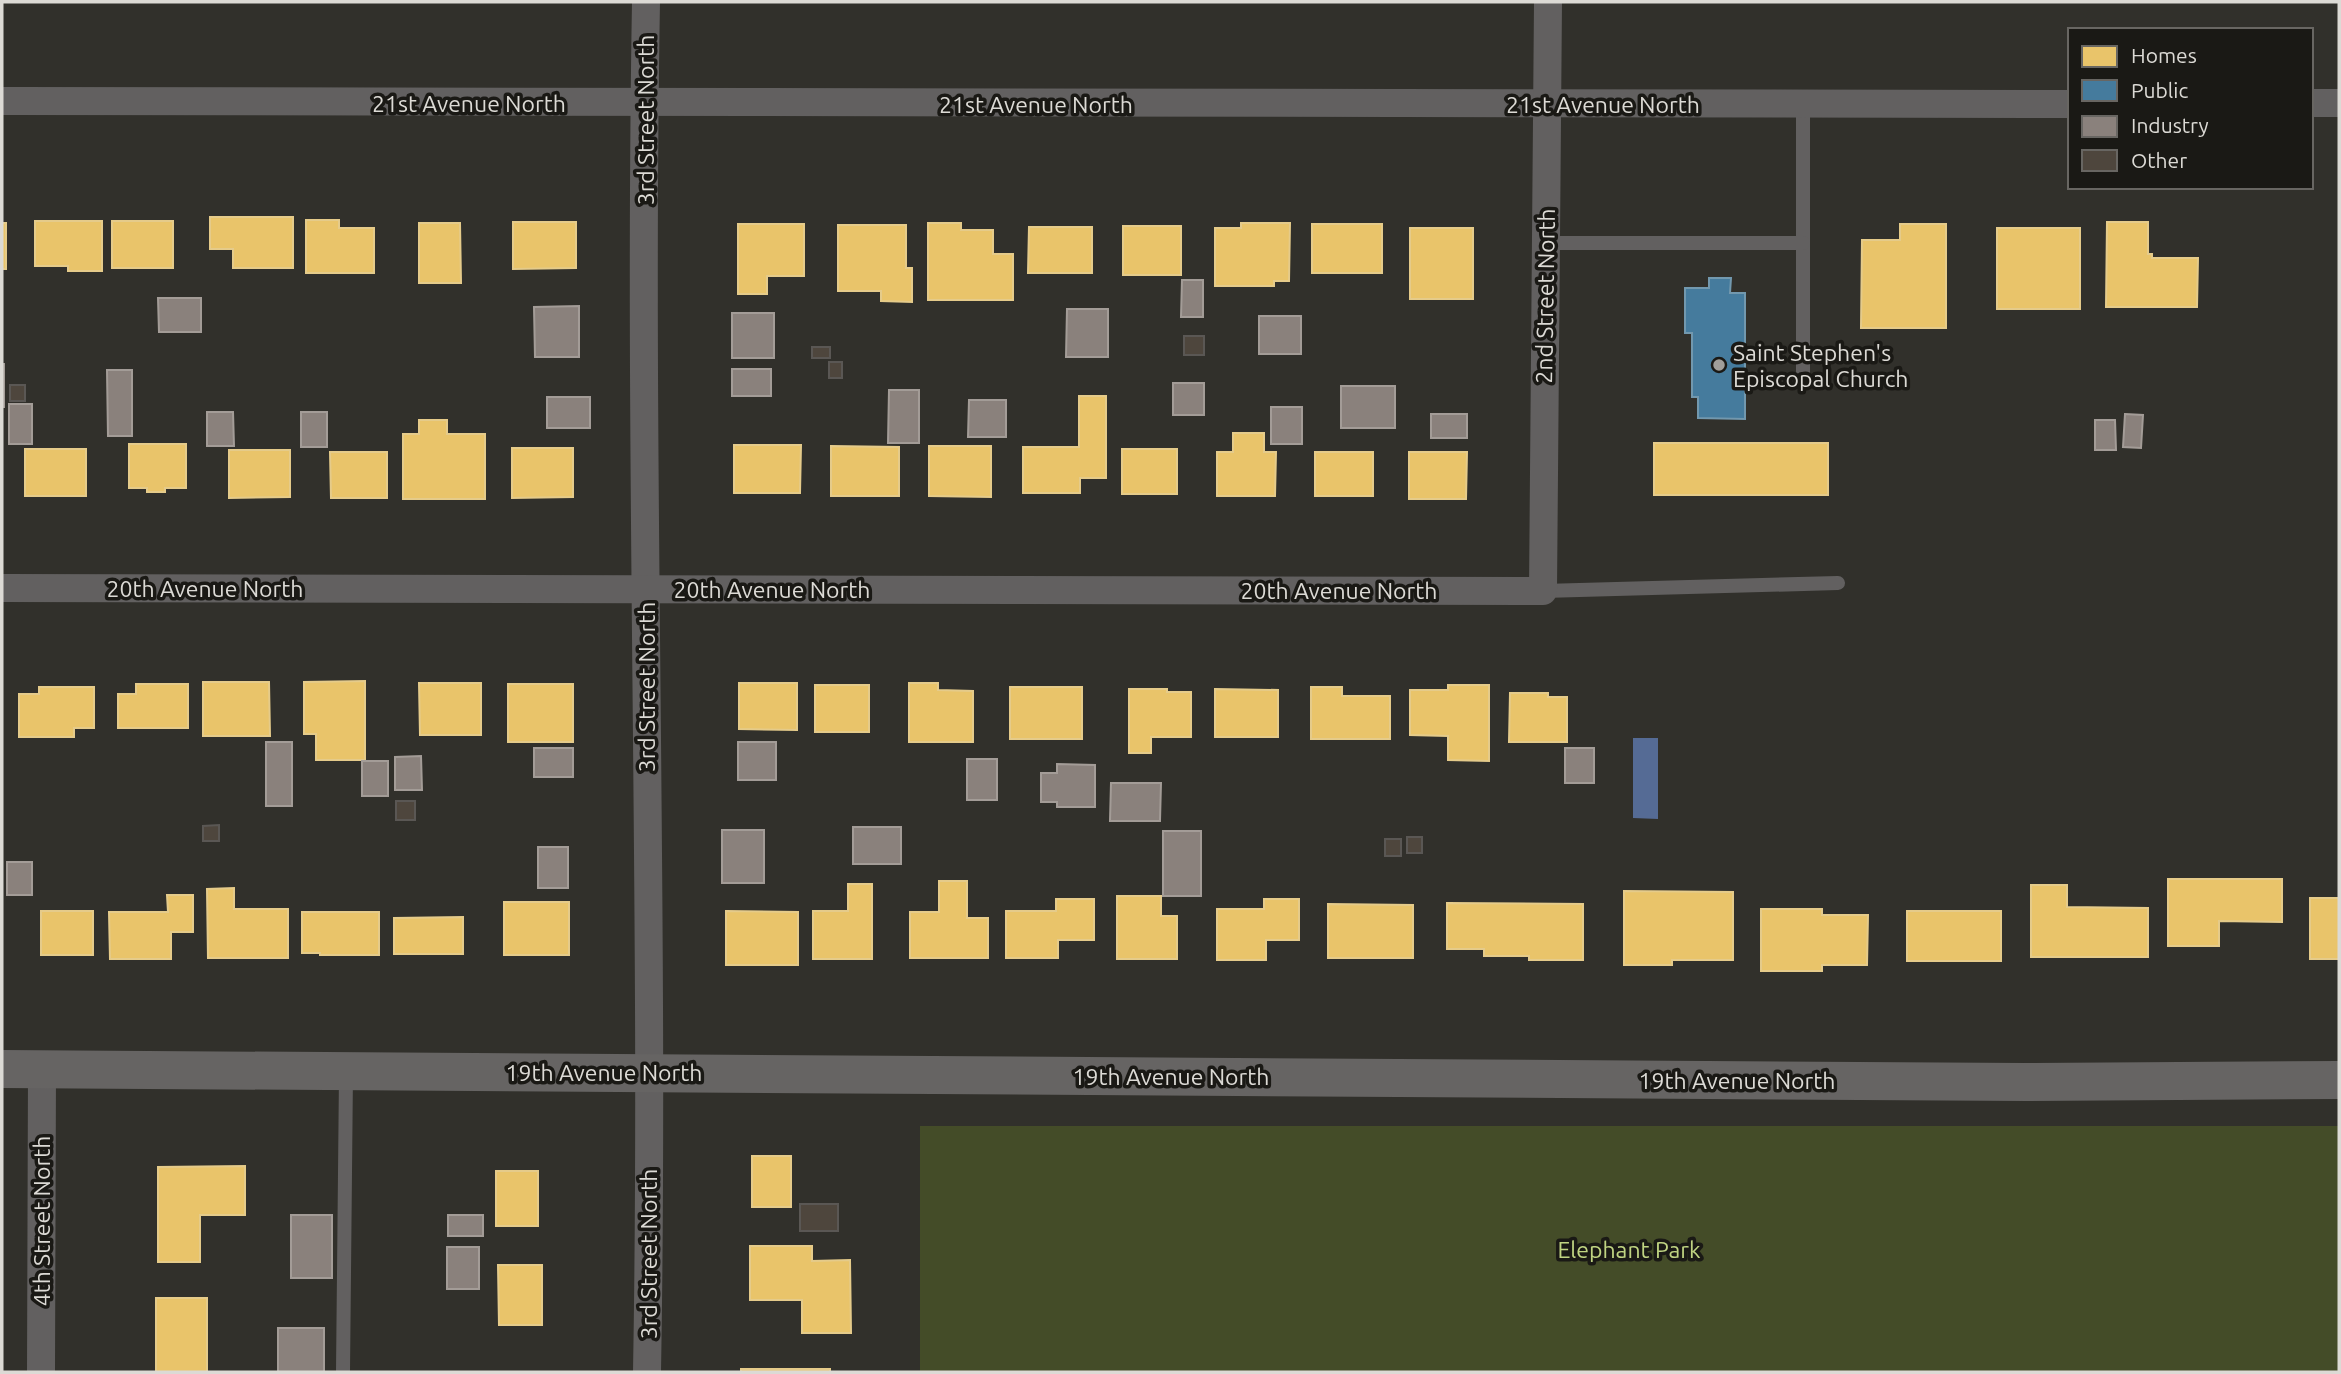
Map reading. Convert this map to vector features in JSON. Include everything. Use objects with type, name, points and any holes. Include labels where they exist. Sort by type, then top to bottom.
[{"type":"street","name":"3rd Street North","points":[[646,2],[647,1372]]},
{"type":"street","name":"2nd Street North","points":[[1543,591],[1548,2]]},
{"type":"street","name":"21st Avenue North","points":[[2,101],[2068,104]]},
{"type":"street","points":[[2313,103],[2339,103]]},
{"type":"street","name":"20th Avenue North","points":[[2,588],[1543,591]]},
{"type":"street","name":"19th Avenue North","points":[[2,1069],[2024,1082],[2339,1080]]},
{"type":"street","name":"4th Street North","points":[[41,1372],[42,1070]]},
{"type":"lane","points":[[1803,104],[1803,383]]},
{"type":"lane","points":[[1545,243],[1803,243]]},
{"type":"lane","points":[[1543,591],[1838,583]]},
{"type":"lane","points":[[343,1372],[346,1070]]},
{"type":"green space","name":"Elephant Park","points":[[920,1126],[2339,1126],[2339,1372],[920,1372]]},
{"type":"water","points":[[1633,738],[1658,738],[1658,819],[1633,818]]},
{"type":"building: Homes","points":[[210,217],[293,217],[293,268],[233,268],[233,249],[210,249]]},
{"type":"building: Homes","points":[[306,220],[339,220],[339,228],[374,228],[374,273],[306,273]]},
{"type":"building: Homes","points":[[35,221],[102,221],[102,271],[68,271],[68,266],[35,266]]},
{"type":"building: Homes","points":[[112,221],[173,221],[173,268],[112,268]]},
{"type":"building: Homes","points":[[513,222],[576,222],[576,268],[513,269]]},
{"type":"building: Homes","points":[[2107,222],[2148,222],[2148,254],[2152,254],[2152,258],[2198,258],[2197,307],[2106,307]]},
{"type":"building: Homes","points":[[2,223],[6,223],[6,269],[2,269]]},
{"type":"building: Homes","points":[[419,223],[460,223],[461,283],[419,283]]},
{"type":"building: Homes","points":[[928,223],[961,223],[961,230],[993,230],[993,254],[1013,254],[1013,300],[928,300]]},
{"type":"building: Homes","points":[[1241,223],[1290,223],[1289,281],[1274,281],[1274,286],[1215,286],[1215,228],[1241,228]]},
{"type":"building: Homes","points":[[738,224],[804,224],[804,276],[767,276],[767,294],[738,294]]},
{"type":"building: Homes","points":[[1312,224],[1382,224],[1382,273],[1312,273]]},
{"type":"building: Homes","points":[[1900,224],[1946,224],[1946,328],[1861,328],[1862,240],[1900,240]]},
{"type":"building: Homes","points":[[838,225],[906,225],[906,268],[912,268],[912,302],[881,301],[881,291],[838,291]]},
{"type":"building: Homes","points":[[1123,226],[1181,226],[1181,275],[1123,275]]},
{"type":"building: Homes","points":[[1029,227],[1092,227],[1092,273],[1028,273]]},
{"type":"building: Homes","points":[[1410,228],[1473,228],[1473,299],[1410,299]]},
{"type":"building: Homes","points":[[1997,228],[2080,228],[2080,309],[1997,309]]},
{"type":"building: Homes","points":[[1079,396],[1106,396],[1106,478],[1080,478],[1080,493],[1023,493],[1023,447],[1079,447]]},
{"type":"building: Homes","points":[[419,420],[447,420],[447,434],[485,434],[485,499],[403,499],[403,434],[419,434]]},
{"type":"building: Homes","points":[[1233,433],[1264,433],[1264,452],[1276,452],[1275,496],[1217,496],[1217,452],[1233,452]]},
{"type":"building: Homes","points":[[1654,443],[1828,443],[1828,495],[1654,495]]},
{"type":"building: Homes","points":[[129,444],[186,444],[186,488],[165,488],[165,492],[147,492],[147,488],[129,488]]},
{"type":"building: Homes","points":[[734,445],[801,445],[800,493],[734,493]]},
{"type":"building: Homes","points":[[831,446],[899,447],[899,496],[831,496]]},
{"type":"building: Homes","points":[[929,446],[991,446],[991,497],[929,496]]},
{"type":"building: Homes","points":[[512,448],[573,448],[573,497],[512,498]]},
{"type":"building: Homes","points":[[25,449],[86,449],[86,496],[25,496]]},
{"type":"building: Homes","points":[[1122,449],[1177,449],[1177,494],[1122,494]]},
{"type":"building: Homes","points":[[229,450],[290,450],[290,497],[229,498]]},
{"type":"building: Homes","points":[[330,452],[387,452],[387,498],[331,498]]},
{"type":"building: Homes","points":[[1315,452],[1373,452],[1373,496],[1315,496]]},
{"type":"building: Homes","points":[[1409,452],[1467,452],[1466,499],[1409,499]]},
{"type":"building: Homes","points":[[365,681],[365,760],[316,760],[316,734],[304,734],[304,682]]},
{"type":"building: Homes","points":[[203,682],[269,682],[270,736],[203,736]]},
{"type":"building: Homes","points":[[419,683],[481,683],[481,735],[420,735]]},
{"type":"building: Homes","points":[[739,683],[797,683],[797,730],[739,729]]},
{"type":"building: Homes","points":[[909,683],[938,683],[938,690],[973,691],[973,742],[909,742]]},
{"type":"building: Homes","points":[[136,684],[188,684],[188,728],[118,728],[118,694],[136,694]]},
{"type":"building: Homes","points":[[508,684],[573,684],[573,742],[508,742]]},
{"type":"building: Homes","points":[[815,685],[869,685],[869,732],[815,732]]},
{"type":"building: Homes","points":[[1448,685],[1489,685],[1489,761],[1448,760],[1448,736],[1410,735],[1410,690],[1448,690]]},
{"type":"building: Homes","points":[[39,687],[94,687],[94,728],[74,728],[74,737],[19,737],[19,694],[39,694]]},
{"type":"building: Homes","points":[[1010,687],[1082,687],[1082,739],[1010,739]]},
{"type":"building: Homes","points":[[1311,687],[1342,687],[1342,696],[1390,696],[1390,739],[1311,739]]},
{"type":"building: Homes","points":[[1129,689],[1191,692],[1191,737],[1151,737],[1151,753],[1129,753]]},
{"type":"building: Homes","points":[[1215,689],[1278,690],[1278,737],[1215,737]]},
{"type":"building: Homes","points":[[1510,693],[1548,693],[1548,697],[1567,697],[1567,742],[1509,742]]},
{"type":"building: Homes","points":[[2168,879],[2282,879],[2282,922],[2219,921],[2219,946],[2168,946]]},
{"type":"building: Homes","points":[[939,881],[967,881],[967,918],[988,918],[988,958],[910,958],[910,912],[939,912]]},
{"type":"building: Homes","points":[[848,884],[872,884],[872,959],[813,959],[813,911],[848,911]]},
{"type":"building: Homes","points":[[2031,885],[2067,885],[2067,907],[2148,908],[2148,957],[2031,957]]},
{"type":"building: Homes","points":[[234,888],[234,909],[288,909],[288,958],[208,958],[207,889]]},
{"type":"building: Homes","points":[[1624,891],[1733,892],[1733,960],[1672,960],[1672,965],[1624,965]]},
{"type":"building: Homes","points":[[167,895],[193,895],[193,932],[171,932],[171,959],[110,959],[109,912],[168,912]]},
{"type":"building: Homes","points":[[1117,896],[1161,896],[1161,916],[1177,916],[1177,959],[1117,959]]},
{"type":"building: Homes","points":[[2310,898],[2339,898],[2339,959],[2310,959]]},
{"type":"building: Homes","points":[[1056,899],[1094,899],[1094,940],[1058,940],[1058,958],[1006,958],[1006,911],[1056,911]]},
{"type":"building: Homes","points":[[1264,899],[1299,899],[1299,940],[1266,940],[1266,960],[1217,960],[1217,909],[1264,909]]},
{"type":"building: Homes","points":[[504,902],[569,902],[569,955],[504,955]]},
{"type":"building: Homes","points":[[1447,903],[1583,904],[1583,960],[1529,960],[1529,956],[1484,956],[1484,949],[1447,949]]},
{"type":"building: Homes","points":[[1328,904],[1413,905],[1413,958],[1328,958]]},
{"type":"building: Homes","points":[[1761,909],[1822,909],[1822,915],[1868,915],[1867,965],[1822,965],[1822,971],[1761,971]]},
{"type":"building: Homes","points":[[41,911],[93,911],[93,955],[41,955]]},
{"type":"building: Homes","points":[[726,911],[798,912],[798,965],[726,965]]},
{"type":"building: Homes","points":[[1907,911],[2001,911],[2001,961],[1907,961]]},
{"type":"building: Homes","points":[[302,912],[379,912],[379,955],[302,953]]},
{"type":"building: Homes","points":[[463,917],[463,954],[394,954],[394,918]]},
{"type":"building: Homes","points":[[752,1156],[791,1156],[791,1207],[752,1207]]},
{"type":"building: Homes","points":[[245,1166],[245,1215],[200,1215],[200,1262],[158,1262],[158,1167]]},
{"type":"building: Homes","points":[[496,1171],[538,1171],[538,1226],[496,1226]]},
{"type":"building: Homes","points":[[750,1246],[812,1246],[812,1261],[850,1260],[851,1333],[802,1333],[802,1300],[750,1300]]},
{"type":"building: Homes","points":[[498,1265],[542,1265],[542,1325],[499,1325]]},
{"type":"building: Homes","points":[[156,1298],[207,1298],[207,1372],[156,1372]]},
{"type":"building: Homes","points":[[741,1369],[830,1369],[830,1372],[741,1372]]},
{"type":"building: Public","name":"Saint Stephen's Episcopal Church","points":[[1709,278],[1731,278],[1730,293],[1745,293],[1745,419],[1698,418],[1698,397],[1692,397],[1692,333],[1685,333],[1685,288],[1709,288]]},
{"type":"building: Industry","points":[[1182,280],[1203,280],[1203,317],[1181,317]]},
{"type":"building: Industry","points":[[158,298],[201,298],[201,332],[159,332]]},
{"type":"building: Industry","points":[[579,306],[579,357],[535,357],[534,307]]},
{"type":"building: Industry","points":[[1067,309],[1108,309],[1108,357],[1066,357]]},
{"type":"building: Industry","points":[[732,313],[774,313],[774,358],[732,358]]},
{"type":"building: Industry","points":[[1259,316],[1301,316],[1301,354],[1259,354]]},
{"type":"building: Industry","points":[[4,364],[4,407],[2,407]]},
{"type":"building: Industry","points":[[732,369],[771,369],[771,396],[732,396]]},
{"type":"building: Industry","points":[[107,370],[132,370],[132,436],[108,436]]},
{"type":"building: Industry","points":[[1173,383],[1204,383],[1204,415],[1173,415]]},
{"type":"building: Industry","points":[[1341,386],[1395,386],[1395,428],[1341,428]]},
{"type":"building: Industry","points":[[889,390],[919,390],[919,443],[888,443]]},
{"type":"building: Industry","points":[[547,397],[590,397],[590,428],[547,428]]},
{"type":"building: Industry","points":[[969,400],[1006,400],[1006,437],[968,437]]},
{"type":"building: Industry","points":[[9,404],[32,404],[32,444],[9,444]]},
{"type":"building: Industry","points":[[1271,407],[1302,407],[1302,444],[1271,444]]},
{"type":"building: Industry","points":[[207,412],[233,412],[234,446],[207,446]]},
{"type":"building: Industry","points":[[301,412],[327,412],[327,447],[301,447]]},
{"type":"building: Industry","points":[[1431,414],[1467,414],[1467,438],[1431,438]]},
{"type":"building: Industry","points":[[2125,414],[2143,415],[2141,448],[2123,447]]},
{"type":"building: Industry","points":[[2095,420],[2115,420],[2116,450],[2095,450]]},
{"type":"building: Industry","points":[[266,742],[292,742],[292,806],[266,806]]},
{"type":"building: Industry","points":[[738,742],[776,742],[776,780],[738,780]]},
{"type":"building: Industry","points":[[534,748],[573,748],[573,777],[534,777]]},
{"type":"building: Industry","points":[[1565,748],[1594,748],[1594,783],[1565,783]]},
{"type":"building: Industry","points":[[421,756],[422,790],[395,790],[395,757]]},
{"type":"building: Industry","points":[[967,759],[997,759],[997,800],[967,800]]},
{"type":"building: Industry","points":[[362,761],[388,761],[388,796],[362,796]]},
{"type":"building: Industry","points":[[1057,764],[1095,765],[1095,807],[1057,807],[1057,802],[1041,802],[1041,773],[1057,773]]},
{"type":"building: Industry","points":[[1111,783],[1161,783],[1160,821],[1110,821]]},
{"type":"building: Industry","points":[[853,827],[901,827],[901,864],[853,864]]},
{"type":"building: Industry","points":[[722,830],[764,830],[764,883],[722,883]]},
{"type":"building: Industry","points":[[1163,831],[1201,831],[1201,896],[1163,896]]},
{"type":"building: Industry","points":[[538,847],[568,847],[568,888],[538,888]]},
{"type":"building: Industry","points":[[7,862],[32,862],[32,895],[7,895]]},
{"type":"building: Industry","points":[[291,1215],[332,1215],[332,1278],[291,1278]]},
{"type":"building: Industry","points":[[448,1215],[483,1215],[483,1236],[448,1236]]},
{"type":"building: Industry","points":[[447,1247],[479,1247],[479,1289],[447,1289]]},
{"type":"building: Industry","points":[[278,1328],[324,1328],[324,1372],[278,1372]]},
{"type":"building: Other","points":[[1184,336],[1204,336],[1204,355],[1184,355]]},
{"type":"building: Other","points":[[812,347],[830,347],[830,358],[812,358]]},
{"type":"building: Other","points":[[829,362],[842,362],[842,378],[829,378]]},
{"type":"building: Other","points":[[10,385],[25,385],[25,401],[10,401]]},
{"type":"building: Other","points":[[396,801],[415,801],[415,820],[396,820]]},
{"type":"building: Other","points":[[219,825],[219,841],[203,841],[203,826]]},
{"type":"building: Other","points":[[1407,837],[1422,837],[1422,853],[1407,853]]},
{"type":"building: Other","points":[[1385,839],[1401,839],[1401,856],[1385,856]]},
{"type":"building: Other","points":[[800,1204],[838,1204],[838,1231],[800,1231]]},
{"type":"place","name":"Saint Stephen's Episcopal Church","points":[[1719,365]]}]
